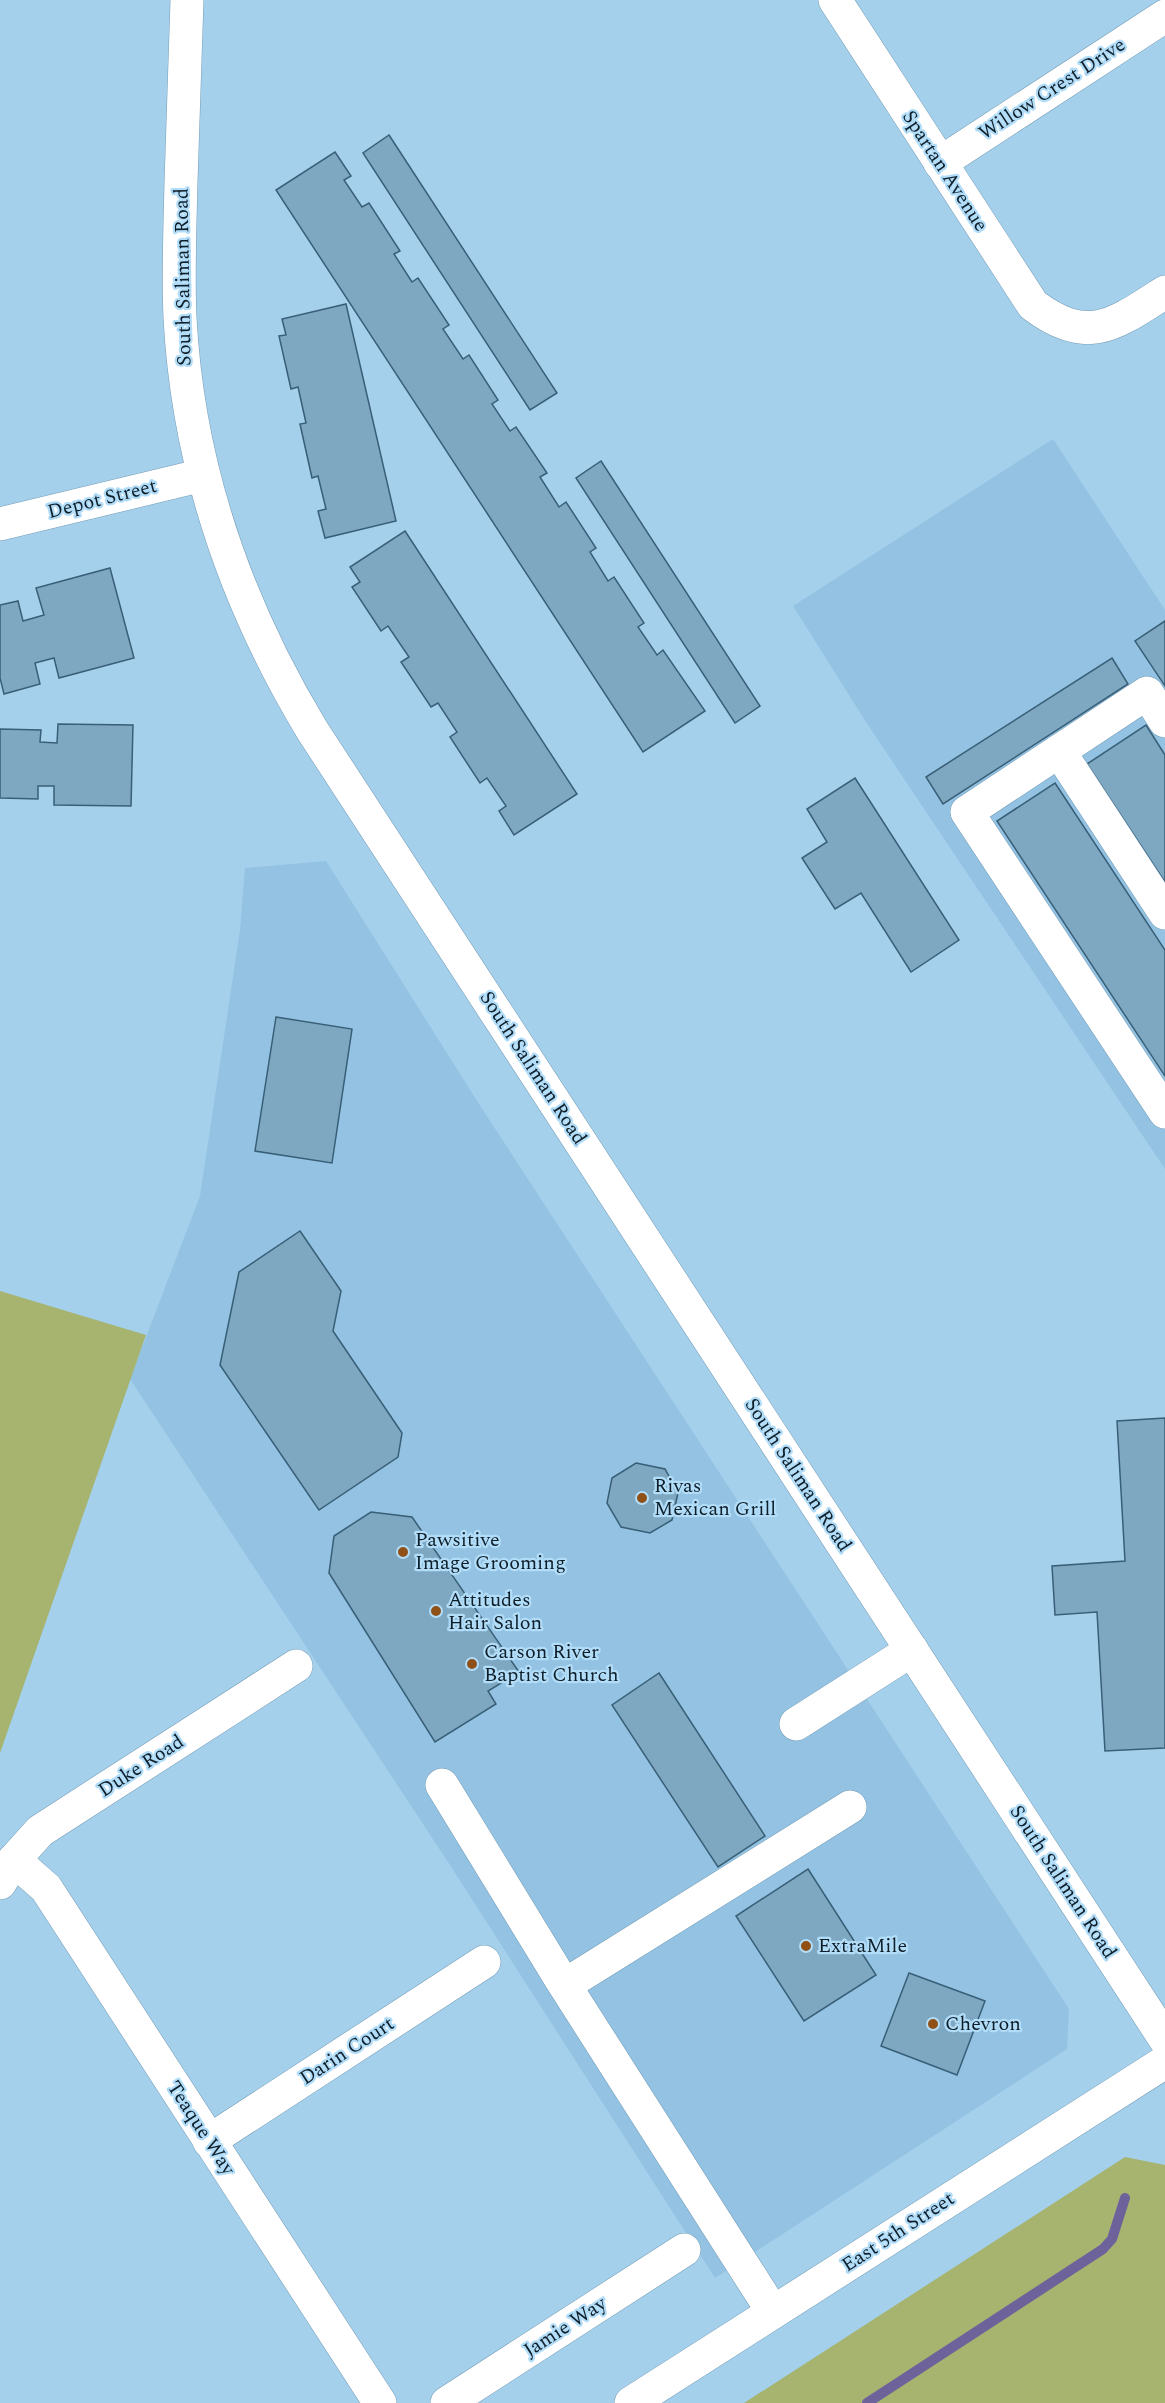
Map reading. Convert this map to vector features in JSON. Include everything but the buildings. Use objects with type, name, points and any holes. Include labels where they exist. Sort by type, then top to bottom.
[{"type":"main road","name":"South Saliman Road","points":[[187,0],[179,267],[180,318],[189,405],[203,475],[227,554],[243,598],[275,667],[297,706],[1165,2038]]},
{"type":"main road","name":"Spartan Avenue","points":[[835,0],[1026,297],[1043,312],[1070,325],[1091,328],[1107,327],[1118,322],[1165,292]]},
{"type":"main road","name":"Willow Crest Drive","points":[[940,163],[1165,16]]},
{"type":"main road","name":"Depot Street","points":[[0,524],[203,475]]},
{"type":"main road","points":[[1165,721],[1147,693],[967,812],[1165,1112]]},
{"type":"main road","points":[[1059,751],[1165,913]]},
{"type":"main road","points":[[796,1725],[912,1650]]},
{"type":"main road","name":"Duke Road","points":[[7,1872],[40,1831],[296,1666]]},
{"type":"main road","points":[[442,1785],[773,2312]]},
{"type":"main road","points":[[565,1984],[850,1807]]},
{"type":"main road","name":"Teaque Way","points":[[7,1872],[46,1888],[380,2403]]},
{"type":"main road","name":"Darin Court","points":[[209,2141],[484,1962]]},
{"type":"main road","name":"East 5th Street","points":[[631,2403],[1165,2062]]},
{"type":"main road","name":"Jamie Way","points":[[447,2403],[684,2250]]},
{"type":"shaded area","points":[[1053,439],[1165,610],[1165,1169],[866,722],[793,606]]},
{"type":"shaded area","points":[[326,861],[479,1104],[1069,2009],[1067,2049],[715,2278],[448,1862],[130,1379],[200,1196],[240,930],[245,868]]},
{"type":"green space","points":[[0,1291],[146,1335],[0,1753]]},
{"type":"green space","points":[[1125,2157],[1165,2165],[1165,2403],[744,2403]]},
{"type":"waterway","points":[[867,2403],[1103,2249],[1112,2239],[1125,2198]]},
{"type":"place","name":"Rivas Mexican Grill","points":[[642,1498]]},
{"type":"place","name":"Pawsitive Image Grooming","points":[[403,1552]]},
{"type":"place","name":"Attitudes Hair Salon","points":[[436,1611]]},
{"type":"place","name":"Carson River Baptist Church","points":[[472,1664]]},
{"type":"place","name":"ExtraMile","points":[[806,1946]]},
{"type":"place","name":"Chevron","points":[[933,2024]]}]
